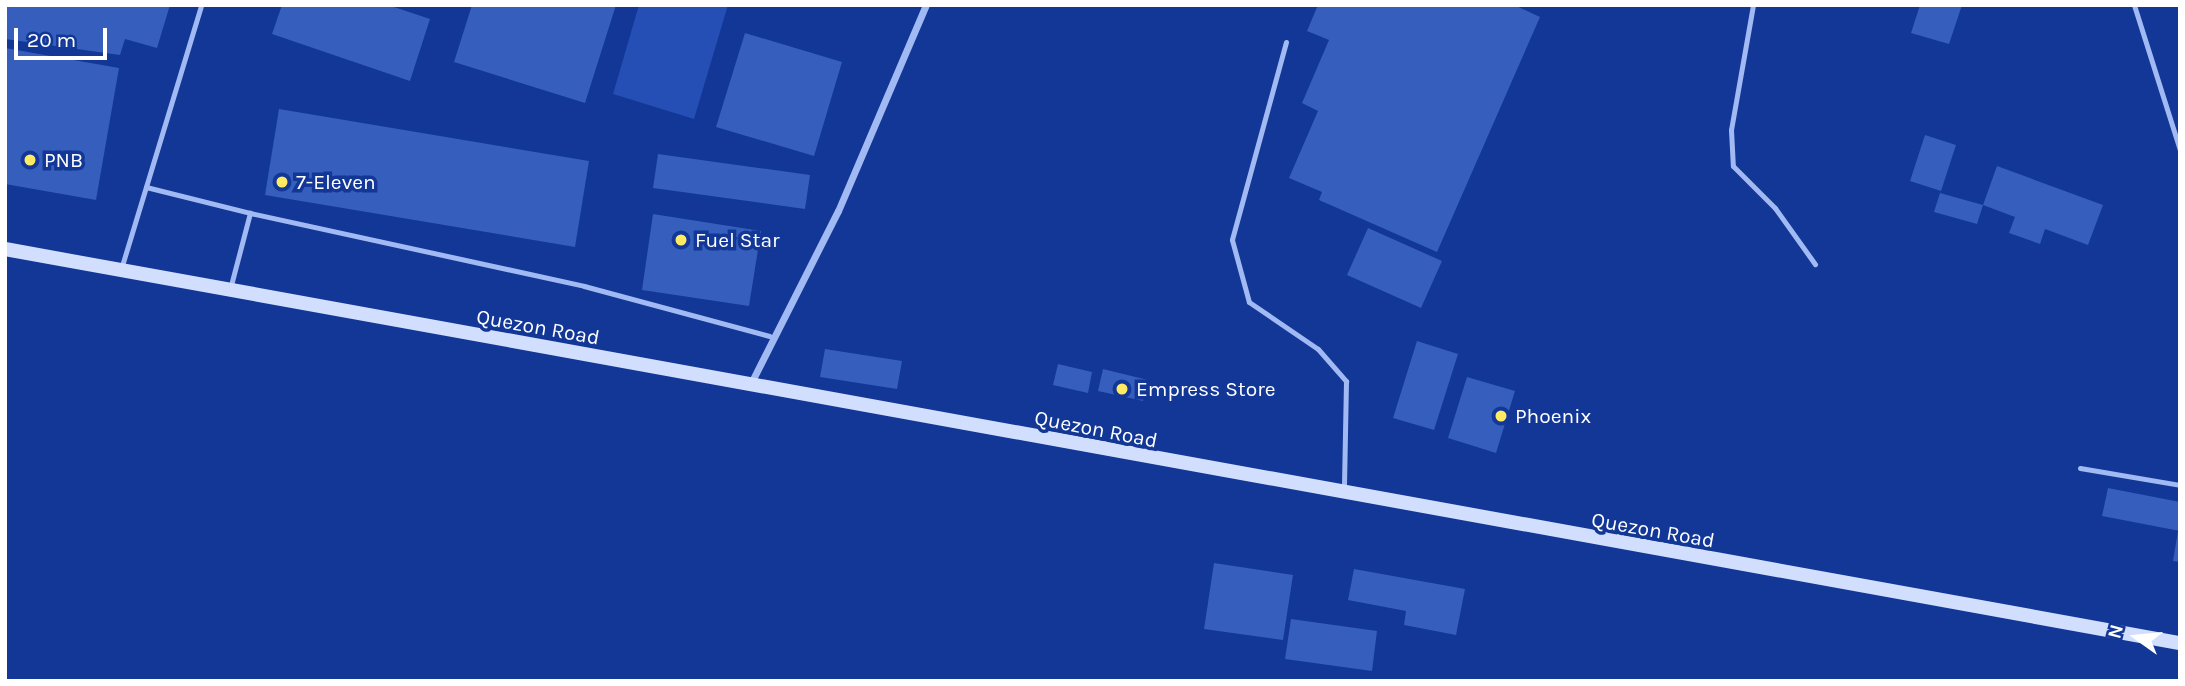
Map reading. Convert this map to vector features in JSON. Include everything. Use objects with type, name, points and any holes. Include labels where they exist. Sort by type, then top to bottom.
[{"type":"main road","name":"Quezon Road","points":[[5,249],[230,293],[1344,496],[2180,643]]},
{"type":"street","points":[[749,386],[769,337],[838,211],[926,5]]},
{"type":"lane","points":[[120,272],[201,5]]},
{"type":"lane","points":[[1753,5],[1731,130],[1733,166],[1775,208],[1815,264]]},
{"type":"lane","points":[[2134,5],[2180,150]]},
{"type":"lane","points":[[1286,42],[1232,240],[1249,302],[1318,349],[1346,381],[1344,496]]},
{"type":"lane","points":[[146,187],[250,213],[584,286],[769,337]]},
{"type":"lane","points":[[230,293],[250,213]]},
{"type":"lane","points":[[2080,468],[2180,485]]},
{"type":"shaded area","points":[[639,5],[728,5],[694,119],[613,94]]},
{"type":"building","points":[[5,5],[170,5],[157,48],[125,39],[120,55],[5,39]]},
{"type":"building","points":[[282,5],[388,5],[430,19],[410,81],[272,34]]},
{"type":"building","points":[[472,5],[616,5],[585,103],[454,62]]},
{"type":"building","points":[[1318,5],[1514,5],[1540,17],[1437,252],[1319,200],[1322,192],[1289,178],[1318,111],[1302,103],[1329,40],[1307,31]]},
{"type":"building","points":[[1920,5],[1962,5],[1949,44],[1911,33]]},
{"type":"building","points":[[745,33],[842,62],[814,156],[716,127]]},
{"type":"building","points":[[5,48],[119,68],[96,200],[5,184]]},
{"type":"building","points":[[279,109],[589,161],[575,247],[265,195]]},
{"type":"building","points":[[1925,135],[1956,145],[1941,191],[1910,181]]},
{"type":"building","points":[[658,154],[810,175],[805,209],[653,188]]},
{"type":"building","points":[[1997,166],[2103,205],[2088,245],[2045,229],[2040,244],[2009,233],[2015,217],[1983,205]]},
{"type":"building","points":[[1940,193],[1983,205],[1977,224],[1934,212]]},
{"type":"building","points":[[653,214],[761,231],[749,306],[642,290]]},
{"type":"building","points":[[1368,228],[1442,261],[1421,308],[1347,275]]},
{"type":"building","points":[[1417,341],[1458,354],[1434,430],[1393,418]]},
{"type":"building","points":[[825,349],[902,361],[897,389],[820,377]]},
{"type":"building","points":[[1058,364],[1092,372],[1088,393],[1053,385]]},
{"type":"building","points":[[1103,369],[1148,380],[1143,401],[1098,391]]},
{"type":"building","points":[[1467,377],[1515,391],[1496,453],[1448,438]]},
{"type":"building","points":[[2108,488],[2180,502],[2180,531],[2102,516]]},
{"type":"building","points":[[2180,531],[2180,562],[2173,561]]},
{"type":"building","points":[[1214,563],[1293,575],[1283,640],[1204,629]]},
{"type":"building","points":[[1354,569],[1465,589],[1456,635],[1404,625],[1406,611],[1348,600]]},
{"type":"building","points":[[1291,619],[1377,631],[1372,671],[1285,659]]},
{"type":"place","name":"PNB","points":[[30,160]]},
{"type":"place","name":"7-Eleven","points":[[282,182]]},
{"type":"place","name":"Fuel Star","points":[[681,240]]},
{"type":"place","name":"Empress Store","points":[[1122,389]]},
{"type":"place","name":"Phoenix","points":[[1501,416]]}]
